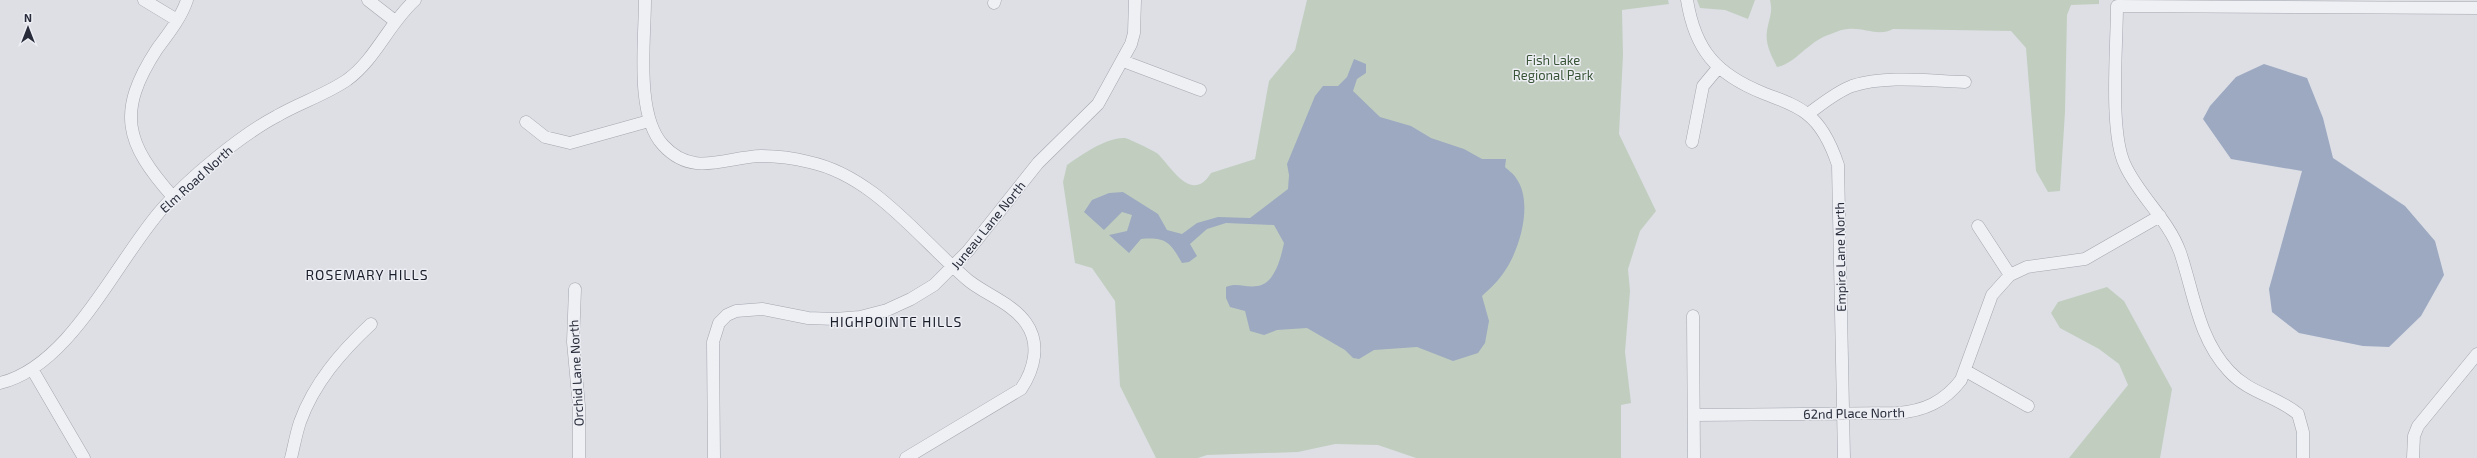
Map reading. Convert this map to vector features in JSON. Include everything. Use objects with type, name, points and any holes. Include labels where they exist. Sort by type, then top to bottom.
[{"type":"street","points":[[144,0],[177,20]]},
{"type":"street","points":[[173,197],[142,158],[132,133],[131,112],[136,86],[144,69],[177,20],[188,0]]},
{"type":"street","points":[[368,0],[395,21]]},
{"type":"street","name":"Elm Road North","points":[[0,383],[32,369],[45,360],[70,334],[144,232],[173,197],[258,126],[347,80],[367,60],[395,21],[416,0]]},
{"type":"street","points":[[646,0],[645,101],[649,121],[654,134],[664,146],[677,156],[692,162],[706,165],[761,156],[786,157],[811,162],[836,171],[859,183],[880,199],[954,267],[986,294],[1016,312],[1027,323],[1034,343],[1034,364],[1021,389],[906,458]]},
{"type":"street","name":"Juneau Lane North","points":[[714,458],[713,342],[719,323],[727,315],[736,311],[762,309],[808,318],[834,319],[860,317],[887,310],[911,300],[934,285],[954,267],[1038,164],[1098,104],[1123,61],[1134,34],[1135,0]]},
{"type":"street","name":"Empire Lane North","points":[[1687,0],[1695,34],[1705,53],[1718,68],[1737,82],[1808,114],[1832,146],[1838,165],[1844,458]]},
{"type":"street","points":[[2303,458],[2303,432],[2298,414],[2282,403],[2255,392],[2240,382],[2216,355],[2205,337],[2179,250],[2160,216],[2133,183],[2124,164],[2119,146],[2117,127],[2117,6],[2311,3],[2477,8]]},
{"type":"street","points":[[1123,61],[1200,90]]},
{"type":"street","points":[[1692,142],[1703,86],[1718,68]]},
{"type":"street","points":[[1808,114],[1835,95],[1852,86],[1887,81],[1965,82]]},
{"type":"street","points":[[526,122],[545,137],[570,143],[649,121]]},
{"type":"street","name":"62nd Place North","points":[[1694,415],[1897,413],[1928,408],[1952,391],[1966,371],[1992,295],[2010,275],[2027,268],[2085,259],[2160,216]]},
{"type":"street","points":[[1978,226],[2010,275]]},
{"type":"street","name":"Orchid Lane North","points":[[575,289],[573,342],[579,406],[580,458]]},
{"type":"street","points":[[1692,316],[1694,458]]},
{"type":"street","points":[[291,458],[300,423],[312,394],[338,357],[371,324]]},
{"type":"street","points":[[2413,458],[2414,436],[2421,421],[2477,354]]},
{"type":"street","points":[[32,369],[84,458]]},
{"type":"street","points":[[1966,371],[2028,406]]},
{"type":"green space","name":"Fish Lake Regional Park","points":[[1307,0],[1668,0],[1669,4],[1622,10],[1623,55],[1619,134],[1656,211],[1640,231],[1628,269],[1630,291],[1625,352],[1631,403],[1621,405],[1621,458],[1416,458],[1378,445],[1335,444],[1298,452],[1207,455],[1198,458],[1156,458],[1120,386],[1115,301],[1092,268],[1075,263],[1063,182],[1067,165],[1102,143],[1118,138],[1125,138],[1152,150],[1158,154],[1176,174],[1190,184],[1197,185],[1204,182],[1211,173],[1255,159],[1269,81],[1295,50]]},
{"type":"green space","points":[[1697,0],[1755,0],[1748,19],[1725,10],[1700,8]]},
{"type":"green space","points":[[1770,0],[2099,0],[2099,4],[2071,5],[2067,15],[2065,112],[2060,191],[2048,192],[2036,171],[2026,48],[2011,31],[1893,29],[1877,32],[1846,29],[1821,38],[1790,62],[1777,67],[1769,49],[1767,40],[1767,31],[1771,12]]},
{"type":"green space","points":[[2107,287],[2124,301],[2172,389],[2160,458],[2069,458],[2128,385],[2119,364],[2099,349],[2060,328],[2051,313],[2058,302]]},
{"type":"water","points":[[1354,59],[1366,64],[1366,73],[1357,79],[1353,91],[1380,117],[1411,126],[1431,138],[1464,149],[1482,159],[1506,159],[1505,167],[1513,174],[1521,187],[1524,198],[1524,210],[1521,235],[1513,257],[1505,270],[1496,282],[1482,296],[1489,321],[1485,343],[1478,353],[1453,361],[1417,347],[1374,350],[1359,359],[1353,358],[1345,350],[1307,328],[1277,330],[1264,335],[1250,331],[1245,311],[1230,307],[1226,298],[1226,287],[1234,285],[1257,286],[1263,284],[1273,275],[1279,262],[1284,243],[1274,225],[1226,223],[1207,229],[1190,244],[1197,256],[1189,262],[1182,263],[1174,250],[1162,240],[1141,239],[1129,253],[1109,235],[1127,231],[1132,215],[1122,212],[1104,230],[1084,212],[1092,200],[1109,193],[1123,192],[1158,214],[1167,230],[1182,234],[1197,223],[1218,217],[1250,218],[1288,189],[1289,175],[1287,164],[1315,96],[1323,86],[1338,86],[1347,77]]},
{"type":"water","points":[[2264,64],[2307,78],[2323,118],[2333,158],[2405,206],[2435,241],[2444,275],[2421,316],[2389,347],[2363,346],[2299,333],[2272,312],[2269,289],[2302,171],[2231,159],[2203,119],[2210,106],[2236,77]]},
{"type":"district","name":"ROSEMARY HILLS","points":[[367,274]]},
{"type":"district","name":"HIGHPOINTE HILLS","points":[[896,321]]}]
